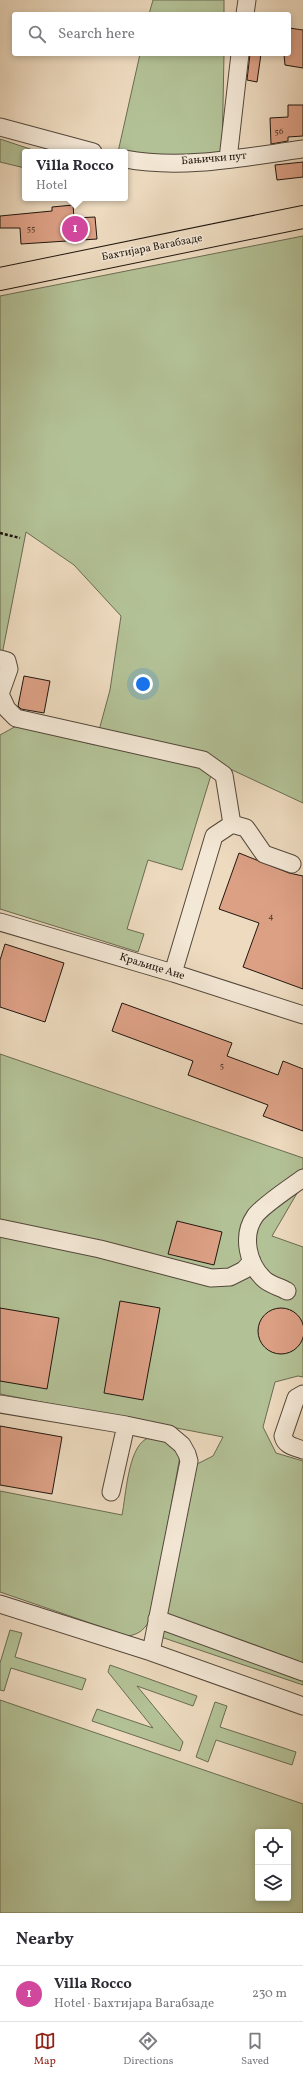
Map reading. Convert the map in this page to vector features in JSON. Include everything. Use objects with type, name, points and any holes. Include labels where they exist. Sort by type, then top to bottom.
[{"type":"main road","name":"Бахтијара Вагабзаде","points":[[0,279],[303,217]]},
{"type":"street","points":[[245,12],[247,0]]},
{"type":"street","points":[[228,159],[240,56]]},
{"type":"street","points":[[0,127],[82,149]]},
{"type":"street","name":"Бањички пут","points":[[128,159],[154,163],[228,159],[303,149]]},
{"type":"street","points":[[0,659],[7,661],[8,669],[0,694],[7,709],[16,718],[203,760],[224,775],[232,824]]},
{"type":"street","points":[[173,973],[214,836],[232,824],[246,828],[264,854],[292,864]]},
{"type":"street","name":"Краљице Ане","points":[[0,922],[173,973],[303,1015]]},
{"type":"street","points":[[287,1291],[266,1280],[255,1268],[247,1248],[247,1232],[255,1215],[303,1178]]},
{"type":"street","points":[[0,1228],[100,1249],[211,1278],[230,1277],[244,1270],[252,1261]]},
{"type":"street","points":[[303,1394],[296,1398],[283,1436],[284,1442],[288,1445],[303,1450]]},
{"type":"street","points":[[0,1404],[126,1425],[169,1434],[182,1446],[187,1454],[189,1461],[151,1652]]},
{"type":"street","points":[[111,1492],[126,1425]]},
{"type":"street","points":[[0,1604],[151,1652],[303,1706]]},
{"type":"street","points":[[157,1619],[303,1672]]},
{"type":"path","points":[[0,533],[20,538]]},
{"type":"green space","points":[[153,0],[224,0],[224,12],[150,12]]},
{"type":"green space","points":[[140,56],[224,56],[222,156],[155,159],[128,154],[128,149],[119,149]]},
{"type":"green space","points":[[0,139],[30,149],[22,149],[22,167],[0,162]]},
{"type":"green space","points":[[303,236],[303,803],[215,762],[182,870],[148,860],[127,929],[144,934],[138,952],[0,909],[0,735],[18,725],[95,745],[110,690],[121,616],[74,565],[26,532],[0,665],[0,296]]},
{"type":"green space","points":[[0,1054],[303,1158],[303,1183],[272,1236],[303,1247],[303,1377],[298,1376],[275,1382],[263,1427],[276,1453],[303,1461],[303,1685],[161,1637],[197,1464],[213,1456],[223,1437],[0,1394]]},
{"type":"green space","points":[[164,1437],[180,1456],[151,1618],[142,1630],[136,1634],[128,1636],[0,1592],[0,1491],[122,1515],[129,1473],[135,1452],[140,1444],[146,1439]]},
{"type":"green space","points":[[10,1630],[22,1633],[15,1657],[86,1679],[82,1690],[11,1668],[4,1691],[0,1690],[0,1663]]},
{"type":"green space","points":[[110,1665],[197,1696],[193,1706],[137,1686],[183,1742],[180,1751],[92,1721],[97,1709],[153,1728],[108,1672]]},
{"type":"green space","points":[[0,1700],[303,1804],[303,1913],[0,1913]]},
{"type":"green space","points":[[215,1702],[227,1706],[220,1727],[296,1752],[292,1765],[216,1740],[208,1762],[196,1757]]},
{"type":"building","points":[[291,28],[303,30],[303,68],[285,65],[284,56],[291,56]]},
{"type":"building","points":[[250,56],[261,56],[257,82],[247,80]]},
{"type":"building","points":[[288,105],[303,105],[303,136],[288,137],[288,141],[271,144],[270,118],[288,117]]},
{"type":"building","points":[[303,162],[303,177],[277,180],[275,165]]},
{"type":"building","points":[[73,205],[74,218],[95,217],[97,239],[21,244],[20,228],[0,228],[0,216],[52,211],[52,207]]},
{"type":"building","points":[[24,676],[50,681],[44,713],[21,709],[18,706]]},
{"type":"building","points":[[239,853],[289,873],[303,876],[303,989],[243,967],[259,923],[219,909]]},
{"type":"building","points":[[5,944],[64,963],[45,1022],[0,1007],[0,960]]},
{"type":"building","points":[[122,1003],[232,1043],[227,1056],[278,1075],[283,1061],[303,1069],[303,1131],[263,1116],[268,1105],[188,1075],[193,1061],[112,1031]]},
{"type":"building","points":[[177,1221],[222,1232],[214,1265],[168,1254]]},
{"type":"building","points":[[120,1301],[160,1308],[143,1400],[104,1393]]},
{"type":"building","points":[[0,1308],[59,1318],[47,1389],[0,1381]]},
{"type":"building","points":[[286,1308],[298,1314],[303,1322],[303,1340],[298,1348],[290,1353],[276,1354],[264,1348],[259,1340],[258,1326],[264,1314],[272,1309]]},
{"type":"building","points":[[0,1426],[62,1437],[52,1494],[0,1485]]},
{"type":"place","name":"Villa Rocco","points":[[75,229]]}]
